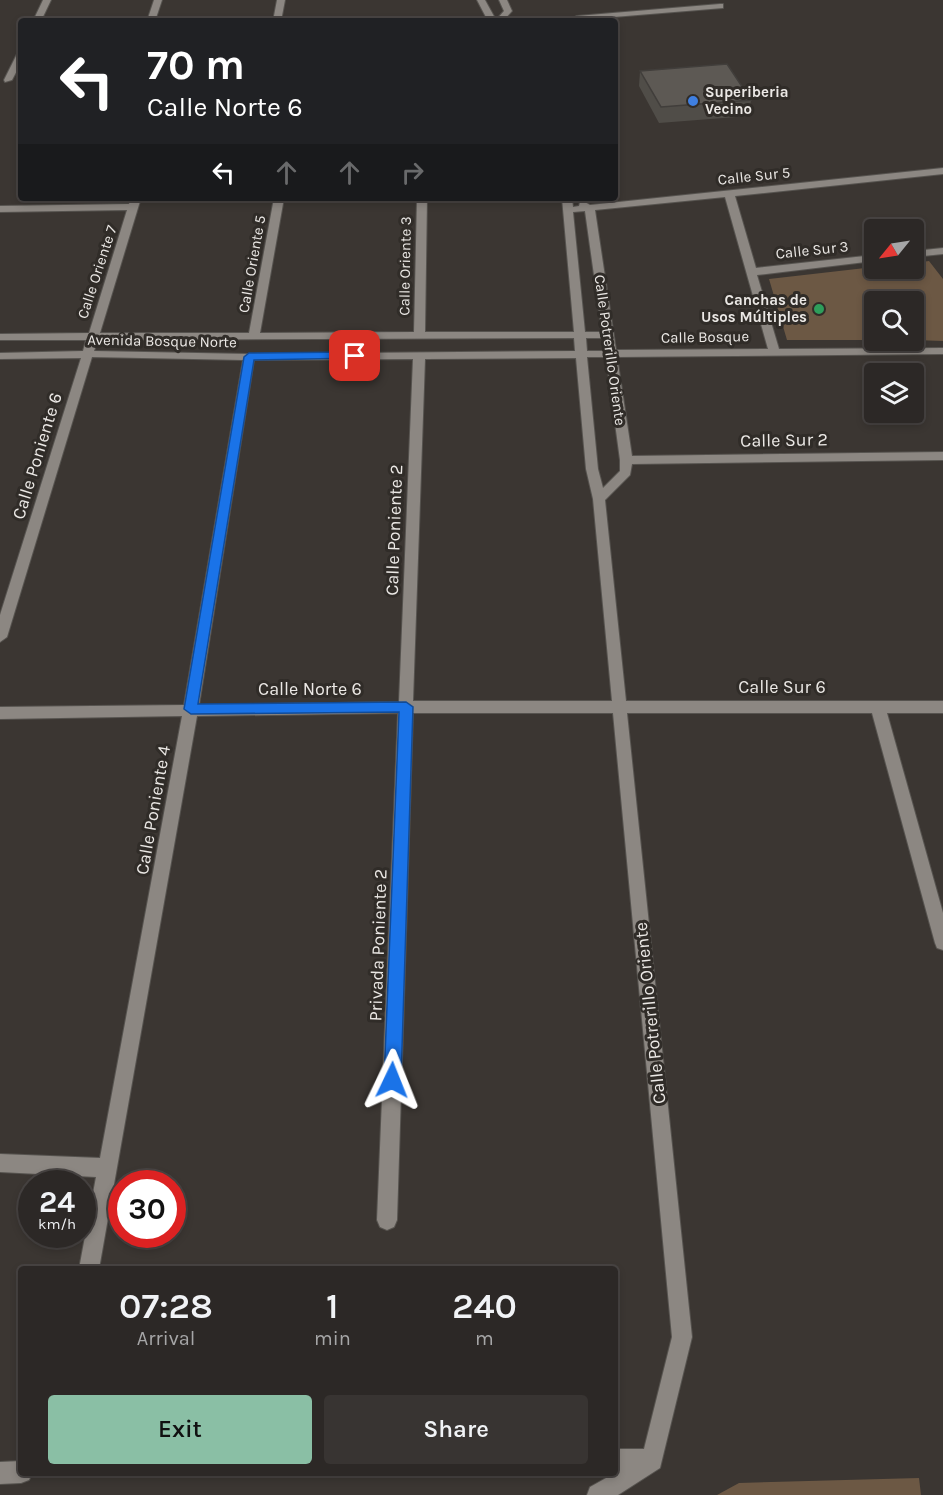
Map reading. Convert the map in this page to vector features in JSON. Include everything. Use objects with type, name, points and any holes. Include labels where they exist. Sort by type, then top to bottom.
[{"type":"street","points":[[38,18],[47,0]]},
{"type":"street","points":[[152,18],[158,0]]},
{"type":"street","points":[[277,18],[281,0]]},
{"type":"street","points":[[481,0],[490,18]]},
{"type":"street","points":[[502,18],[508,11],[503,0]]},
{"type":"street","points":[[640,0],[651,13]]},
{"type":"street","points":[[577,18],[720,6]]},
{"type":"street","points":[[4,80],[18,59]]},
{"type":"street","name":"Calle Sur 5","points":[[568,210],[943,171]]},
{"type":"street","points":[[729,193],[774,351]]},
{"type":"street","name":"Calle Oriente 5","points":[[254,336],[278,201]]},
{"type":"street","name":"Calle Oriente 3","points":[[419,335],[422,201]]},
{"type":"street","name":"Calle Potrerillo Oriente","points":[[567,201],[592,469],[599,499],[621,708],[682,1337],[651,1460]]},
{"type":"street","points":[[579,201],[590,209]]},
{"type":"street","points":[[0,209],[135,202]]},
{"type":"street","name":"Calle Oriente 7","points":[[88,354],[135,202]]},
{"type":"street","name":"Calle Potrerillo Oriente","points":[[590,209],[626,460]]},
{"type":"street","points":[[924,254],[941,254]]},
{"type":"street","name":"Calle Sur 3","points":[[752,272],[864,259]]},
{"type":"street","name":"Avenida Bosque Norte","points":[[0,337],[608,335]]},
{"type":"street","name":"Calle Bosque","points":[[611,353],[943,351]]},
{"type":"street","name":"Avenida Bosque Norte","points":[[0,356],[88,354],[249,357],[611,353]]},
{"type":"street","name":"Calle Poniente 6","points":[[0,637],[88,354]]},
{"type":"street","name":"Calle Poniente 2","points":[[406,707],[419,355]]},
{"type":"street","name":"Calle Poniente 4","points":[[90,1266],[191,709],[249,357]]},
{"type":"street","name":"Calle Sur 2","points":[[626,460],[943,456]]},
{"type":"street","points":[[599,499],[626,472],[626,460]]},
{"type":"street","points":[[878,706],[943,943]]},
{"type":"street","name":"Calle Norte 6","points":[[0,713],[406,707],[621,708]]},
{"type":"street","name":"Privada Poniente 2","points":[[387,1220],[406,707]]},
{"type":"street","name":"Calle Sur 6","points":[[621,708],[943,707]]},
{"type":"street","points":[[0,1163],[108,1168]]},
{"type":"street","points":[[618,1460],[651,1460]]},
{"type":"street","points":[[598,1495],[651,1460]]},
{"type":"street","points":[[0,1473],[18,1472]]},
{"type":"shaded area","name":"Canchas de Usos Múltiples","points":[[929,261],[943,279],[943,341],[924,340],[924,291],[864,291],[864,340],[787,340],[769,279],[864,268],[864,279],[924,279],[924,262]]},
{"type":"shaded area","points":[[919,1478],[921,1495],[717,1495],[739,1483]]},
{"type":"building","points":[[727,64],[751,100],[661,107],[640,71]]},
{"type":"place","name":"Superiberia Vecino","points":[[693,101]]},
{"type":"place","name":"Canchas de Usos Múltiples","points":[[819,309]]},
{"type":"route","points":[[355,356],[249,357],[191,709],[406,707],[392,1080]]}]
